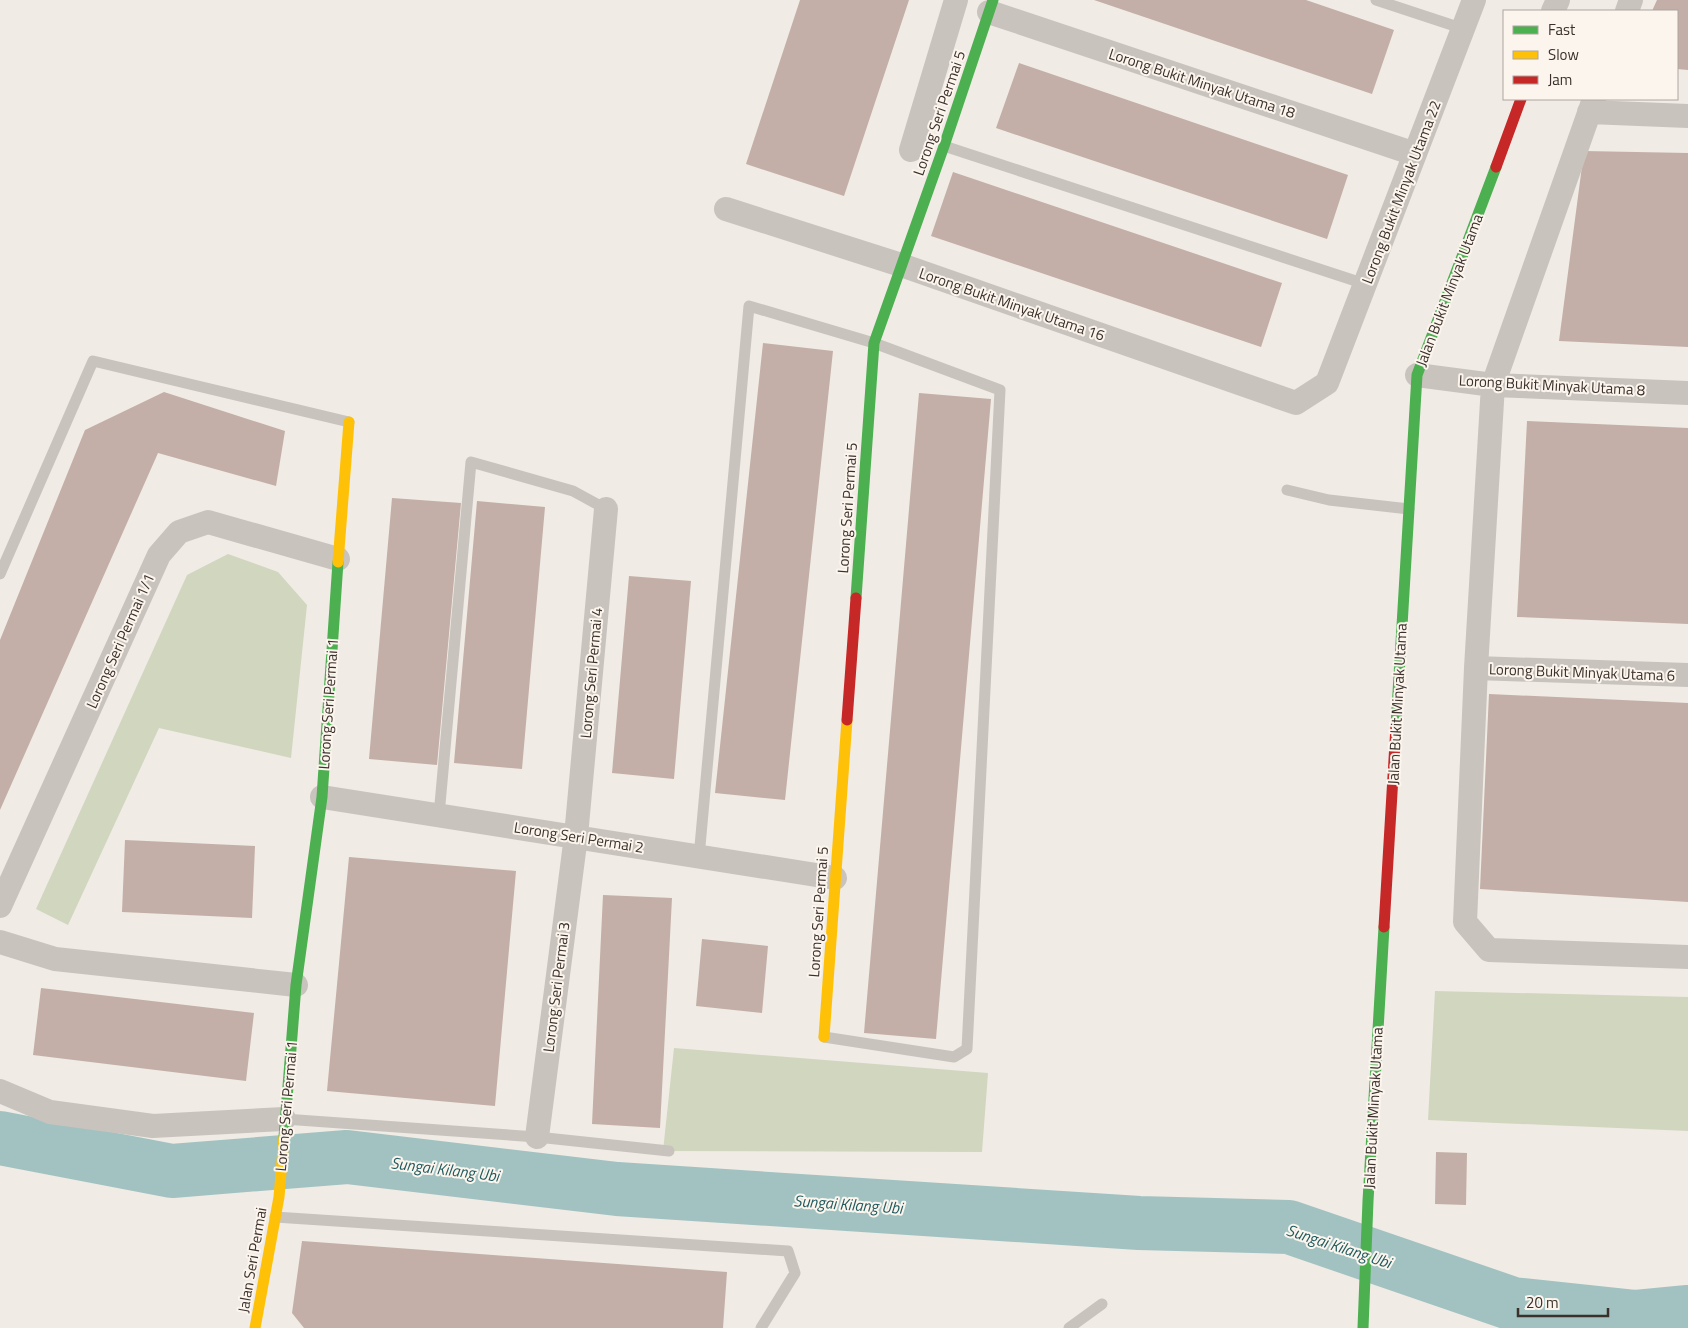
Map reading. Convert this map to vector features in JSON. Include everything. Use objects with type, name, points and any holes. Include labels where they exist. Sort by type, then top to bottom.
[{"type":"street","points":[[911,150],[956,0]]},
{"type":"street","name":"Lorong Bukit Minyak Utama 22","points":[[1327,383],[1474,0]]},
{"type":"street","name":"Lorong Seri Permai 5","points":[[824,1037],[874,343],[944,146],[991,6]]},
{"type":"street","name":"Lorong Bukit Minyak Utama 18","points":[[991,6],[1415,154]]},
{"type":"street","name":"Jalan Bukit Minyak Utama","points":[[1363,1328],[1368,1201],[1417,375],[1521,100]]},
{"type":"street","points":[[1688,116],[1591,106],[1493,385],[1476,668],[1465,922],[1489,950],[1688,957]]},
{"type":"street","name":"Lorong Bukit Minyak Utama 16","points":[[726,209],[901,265],[1296,403],[1327,383]]},
{"type":"street","name":"Lorong Bukit Minyak Utama 8","points":[[1417,375],[1493,385],[1688,393]]},
{"type":"street","name":"Lorong Seri Permai 1","points":[[279,1197],[296,985],[322,796],[349,422]]},
{"type":"street","name":"Lorong Seri Permai 4","points":[[576,836],[606,509]]},
{"type":"street","name":"Lorong Seri Permai 1/1","points":[[0,906],[159,555],[179,532],[208,522],[338,559]]},
{"type":"street","name":"Lorong Bukit Minyak Utama 6","points":[[1476,668],[1688,675]]},
{"type":"street","name":"Lorong Seri Permai 2","points":[[322,796],[835,878]]},
{"type":"street","name":"Lorong Seri Permai 3","points":[[537,1137],[576,836]]},
{"type":"street","points":[[0,942],[54,959],[296,985]]},
{"type":"street","points":[[0,1091],[50,1112],[153,1126],[284,1124]]},
{"type":"street","name":"Jalan Seri Permai","points":[[255,1328],[279,1197]]},
{"type":"lane","points":[[1376,0],[1464,29]]},
{"type":"lane","points":[[944,146],[1365,284]]},
{"type":"lane","points":[[699,857],[749,306],[874,343],[1000,390],[967,1049],[954,1057],[824,1037]]},
{"type":"lane","points":[[0,574],[94,361],[349,422]]},
{"type":"lane","points":[[439,815],[471,462],[573,491],[606,509]]},
{"type":"lane","points":[[1287,490],[1329,500],[1409,508]]},
{"type":"lane","points":[[284,1124],[537,1137],[668,1151]]},
{"type":"lane","points":[[275,1217],[788,1251],[795,1273],[761,1328]]},
{"type":"lane","points":[[1069,1328],[1102,1304]]},
{"type":"green space","points":[[228,554],[278,572],[307,605],[291,758],[159,728],[68,925],[36,909],[187,575]]},
{"type":"green space","points":[[1435,991],[1688,997],[1688,1131],[1428,1120]]},
{"type":"green space","points":[[674,1048],[988,1073],[982,1152],[663,1151]]},
{"type":"building","points":[[800,0],[909,0],[844,196],[746,164]]},
{"type":"building","points":[[1094,0],[1306,0],[1394,30],[1372,94]]},
{"type":"building","points":[[1657,0],[1688,0],[1688,70],[1678,69],[1678,10],[1652,10]]},
{"type":"building","points":[[1019,63],[1348,175],[1327,239],[996,128]]},
{"type":"building","points":[[1584,151],[1688,153],[1688,347],[1559,341]]},
{"type":"building","points":[[953,172],[1282,283],[1261,347],[931,236]]},
{"type":"building","points":[[763,343],[833,351],[785,800],[715,793]]},
{"type":"building","points":[[164,392],[285,431],[276,486],[158,453],[0,810],[0,640],[85,430]]},
{"type":"building","points":[[919,393],[991,399],[936,1039],[864,1033]]},
{"type":"building","points":[[1527,421],[1688,428],[1688,624],[1517,617]]},
{"type":"building","points":[[392,498],[461,503],[437,765],[369,759]]},
{"type":"building","points":[[477,501],[545,507],[522,769],[454,763]]},
{"type":"building","points":[[629,576],[691,581],[674,779],[612,773]]},
{"type":"building","points":[[1489,694],[1688,703],[1688,902],[1480,889]]},
{"type":"building","points":[[125,840],[255,846],[252,918],[122,912]]},
{"type":"building","points":[[349,857],[516,871],[495,1106],[327,1091]]},
{"type":"building","points":[[603,895],[672,898],[660,1128],[592,1124]]},
{"type":"building","points":[[702,939],[768,946],[762,1013],[696,1006]]},
{"type":"building","points":[[41,988],[254,1013],[246,1081],[33,1055]]},
{"type":"building","points":[[1436,1152],[1467,1153],[1466,1205],[1435,1204]]},
{"type":"building","points":[[302,1241],[727,1272],[723,1328],[304,1328],[292,1313]]},
{"type":"waterway","name":"Sungai Kilang Ubi","points":[[0,1138],[172,1171],[347,1157],[617,1189],[1139,1223],[1289,1227],[1513,1304],[1636,1317],[1688,1312]]},
{"type":"traffic: fast","points":[[856,598],[874,343],[944,146],[993,0]]},
{"type":"traffic: fast","points":[[1396,726],[1417,375],[1496,167]]},
{"type":"traffic: fast","points":[[284,1137],[296,985],[322,797],[338,562]]},
{"type":"traffic: fast","points":[[1363,1328],[1368,1201],[1384,927]]},
{"type":"traffic: slow","points":[[338,562],[349,422]]},
{"type":"traffic: slow","points":[[824,1037],[847,720]]},
{"type":"traffic: slow","points":[[255,1328],[279,1197],[284,1137]]},
{"type":"traffic: jam","points":[[1496,167],[1521,100]]},
{"type":"traffic: jam","points":[[847,720],[856,598]]},
{"type":"traffic: jam","points":[[1384,927],[1396,726]]}]
